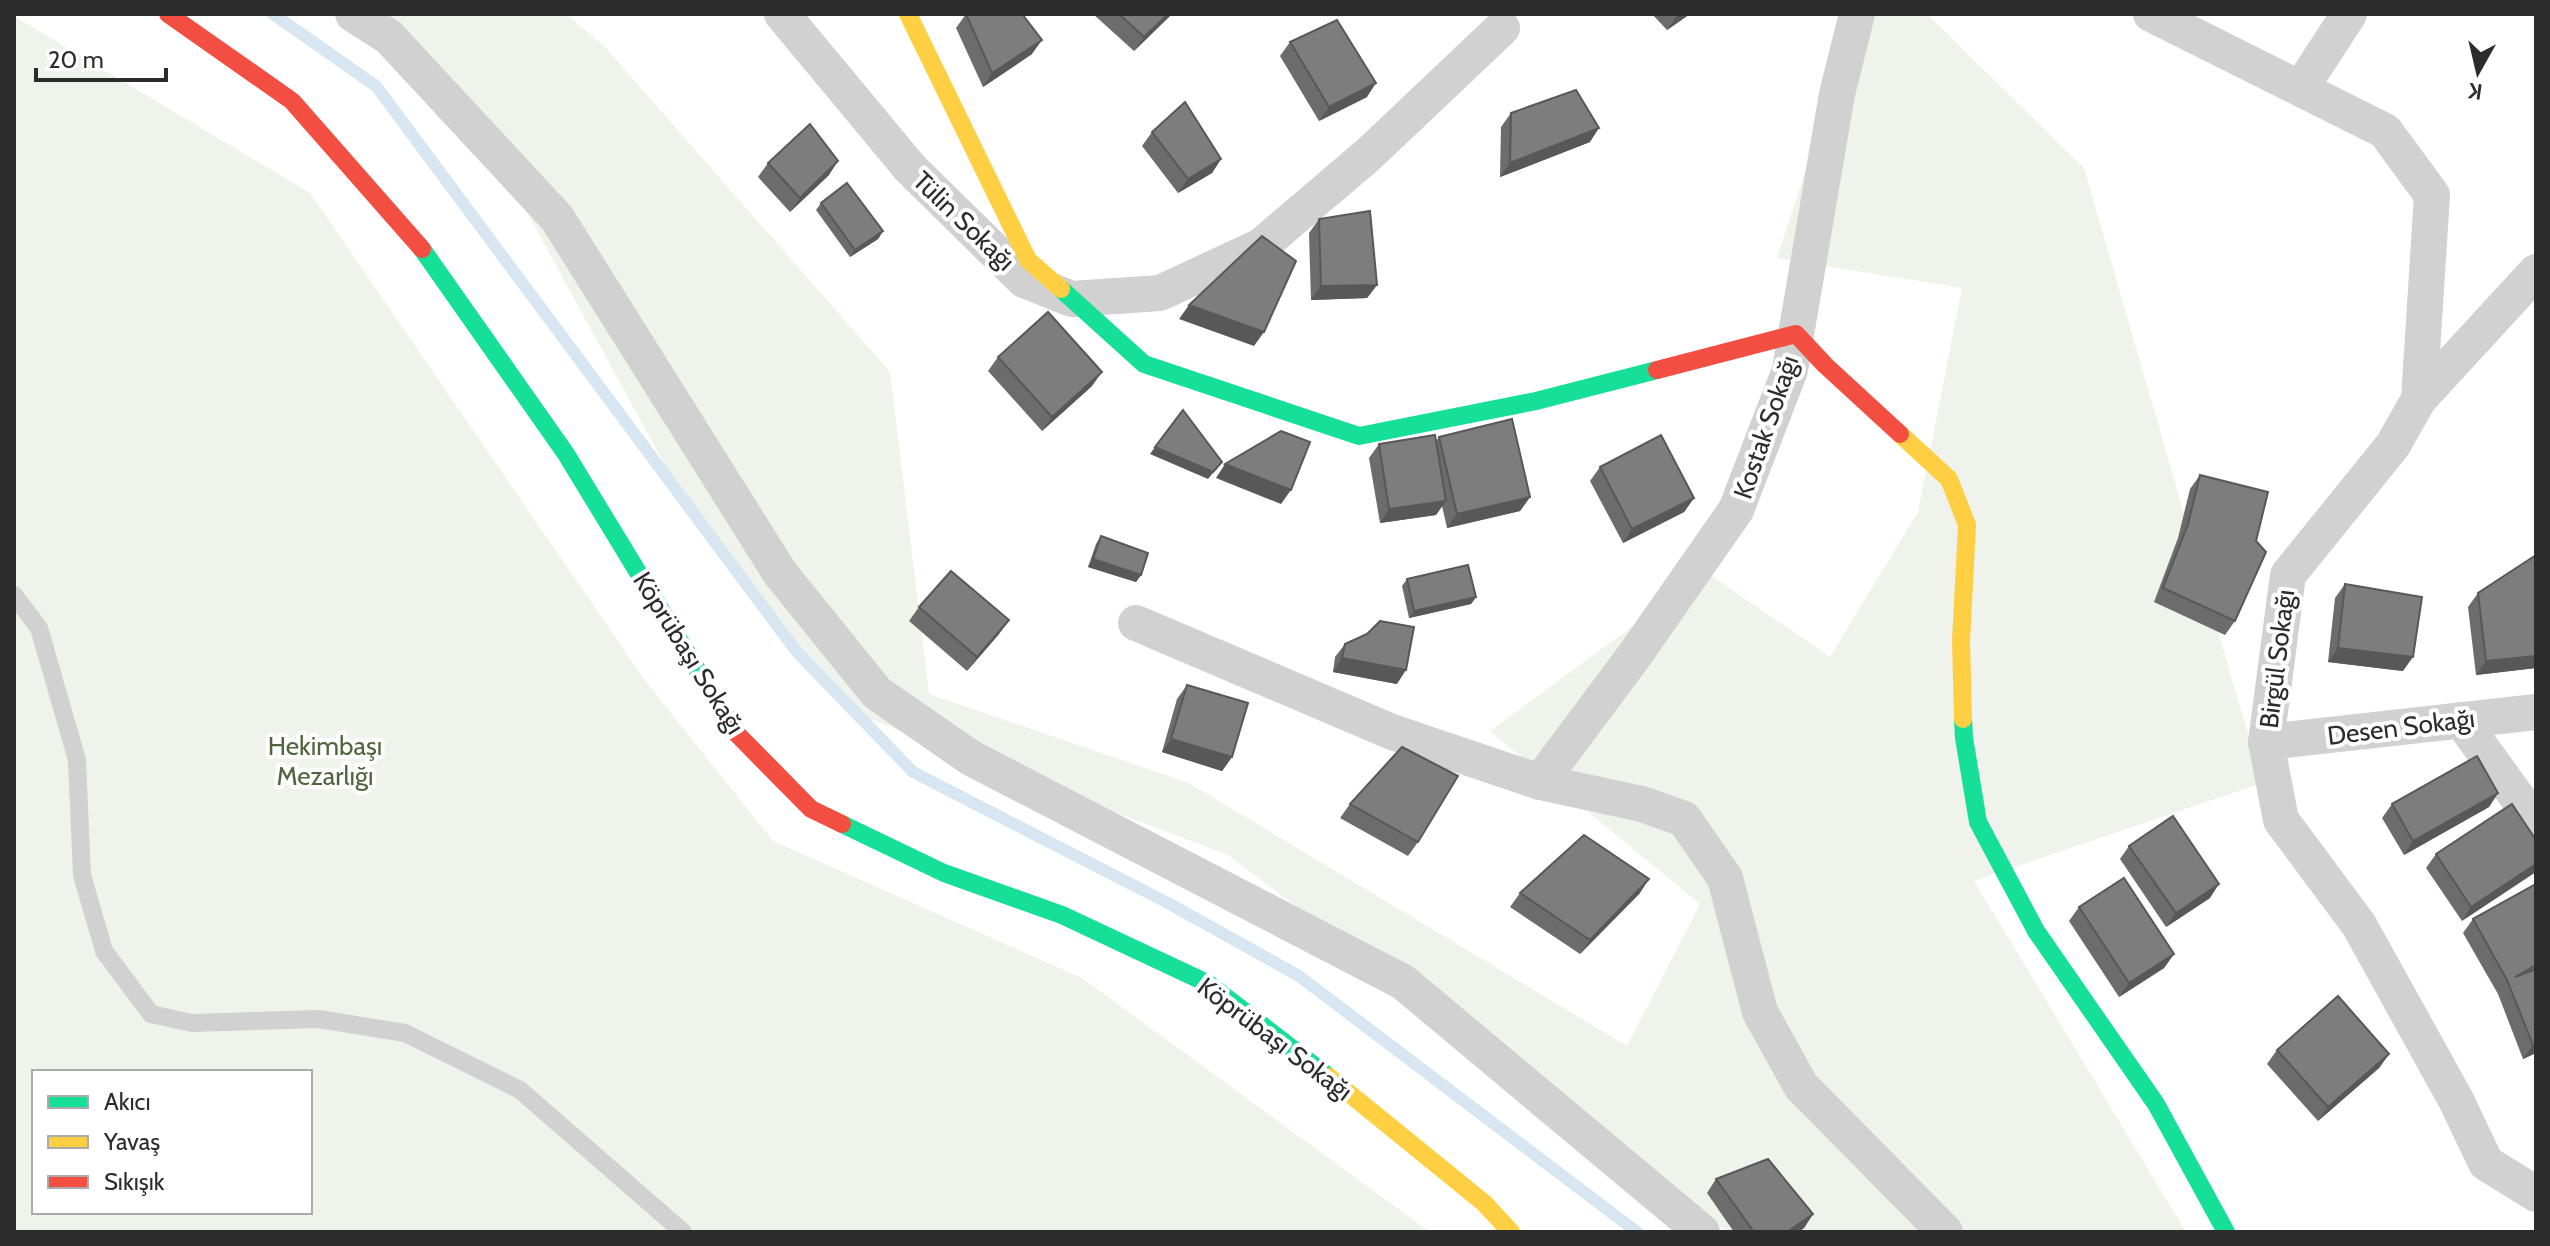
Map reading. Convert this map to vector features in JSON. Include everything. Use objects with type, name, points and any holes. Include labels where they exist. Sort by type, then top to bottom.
[{"type":"street","name":"Köprübaşı Sokağı","points":[[168,14],[292,101],[432,260],[566,454],[736,733],[811,809],[944,873],[1062,915],[1209,984],[1484,1203],[1511,1232]]},
{"type":"street","points":[[353,14],[389,37],[557,218],[780,573],[877,693],[971,758],[1403,982],[1702,1232]]},
{"type":"street","name":"Tülin Sokağı","points":[[782,14],[910,168],[1024,280],[1072,299],[1160,293],[1261,246],[1369,154],[1505,19]]},
{"type":"street","points":[[908,14],[1028,260],[1144,364],[1359,436],[1536,401],[1796,334],[1825,365],[1949,479],[1967,525],[1961,641],[1964,738],[1978,822],[2036,931],[2156,1104],[2226,1232]]},
{"type":"street","name":"Kostak Sokağı","points":[[1540,782],[1634,656],[1736,510],[1790,370],[1837,94],[1857,14]]},
{"type":"street","points":[[2151,14],[2385,131],[2432,195],[2419,399]]},
{"type":"street","points":[[2301,88],[2349,14]]},
{"type":"street","name":"Birgül Sokağı","points":[[2536,272],[2419,399],[2393,445],[2288,575],[2266,742],[2281,820],[2359,925],[2456,1100],[2486,1163],[2536,1194]]},
{"type":"street","points":[[1136,623],[1392,732],[1540,782],[1642,804],[1684,819],[1725,878],[1760,1012],[1801,1086],[1945,1232]]},
{"type":"street","name":"Desen Sokağı","points":[[2266,742],[2536,712]]},
{"type":"street","points":[[2461,720],[2536,823]]},
{"type":"lane","points":[[14,595],[39,628],[77,760],[82,875],[104,951],[151,1014],[192,1023],[319,1019],[405,1033],[520,1090],[683,1232]]},
{"type":"green space","points":[[353,14],[566,14],[604,46],[890,372],[929,694],[1189,783],[1627,1046],[1700,904],[1490,731],[1706,572],[1830,657],[1918,512],[1962,288],[1777,258],[1856,14],[1927,14],[2084,168],[2262,783],[1974,881],[2186,1232],[1727,1232],[1228,855],[851,712],[695,520],[470,108]]},
{"type":"green space","name":"Hekimbaşı Mezarlığı","points":[[14,16],[310,193],[644,679],[773,841],[1082,978],[1430,1232],[14,1232]]},
{"type":"building","points":[[966,14],[1022,14],[1042,40],[992,73]]},
{"type":"building","points":[[1119,14],[1168,14],[1144,37]]},
{"type":"building","points":[[1337,20],[1376,83],[1329,107],[1290,42]]},
{"type":"building","points":[[1576,90],[1599,128],[1510,163],[1511,113]]},
{"type":"building","points":[[1185,102],[1221,159],[1188,179],[1152,132]]},
{"type":"building","points":[[810,124],[838,161],[800,198],[768,163]]},
{"type":"building","points":[[847,183],[883,231],[855,250],[821,203]]},
{"type":"building","points":[[1370,211],[1377,285],[1321,286],[1319,219]]},
{"type":"building","points":[[1262,236],[1296,261],[1264,332],[1189,305]]},
{"type":"building","points":[[1048,312],[1102,372],[1052,417],[998,357]]},
{"type":"building","points":[[1183,410],[1222,462],[1213,472],[1155,447]]},
{"type":"building","points":[[1512,419],[1530,497],[1457,514],[1439,437]]},
{"type":"building","points":[[1281,431],[1310,442],[1291,490],[1225,464]]},
{"type":"building","points":[[1435,435],[1446,501],[1389,509],[1379,444]]},
{"type":"building","points":[[1661,435],[1694,498],[1632,529],[1600,467]]},
{"type":"building","points":[[2200,475],[2268,492],[2256,541],[2266,552],[2235,621],[2163,588],[2188,524]]},
{"type":"building","points":[[1101,536],[1148,553],[1141,575],[1093,559]]},
{"type":"building","points":[[2536,555],[2536,656],[2486,661],[2478,593]]},
{"type":"building","points":[[1468,565],[1476,597],[1414,611],[1407,579]]},
{"type":"building","points":[[951,571],[1009,620],[977,657],[919,607]]},
{"type":"building","points":[[2345,584],[2422,597],[2413,657],[2338,648]]},
{"type":"building","points":[[1380,621],[1414,627],[1406,670],[1342,658],[1345,644],[1367,634]]},
{"type":"building","points":[[1187,685],[1248,703],[1232,757],[1171,739]]},
{"type":"building","points":[[1402,747],[1458,776],[1418,842],[1350,804]]},
{"type":"building","points":[[2477,756],[2498,793],[2413,841],[2392,804]]},
{"type":"building","points":[[2512,804],[2536,840],[2536,864],[2471,907],[2436,854]]},
{"type":"building","points":[[2173,816],[2219,884],[2176,913],[2129,846]]},
{"type":"building","points":[[1584,835],[1649,879],[1590,940],[1520,893]]},
{"type":"building","points":[[2124,878],[2174,954],[2129,983],[2079,907]]},
{"type":"building","points":[[2536,884],[2536,965],[2515,977],[2536,969],[2536,1044],[2533,1045],[2507,980],[2473,919]]},
{"type":"building","points":[[2338,996],[2389,1054],[2328,1107],[2277,1050]]},
{"type":"building","points":[[1768,1159],[1813,1214],[1787,1232],[1754,1232],[1716,1179]]},
{"type":"waterway","points":[[273,14],[376,86],[796,651],[913,772],[1168,903],[1299,976],[1637,1232]]},
{"type":"traffic: fast","points":[[422,249],[566,454],[712,694]]},
{"type":"traffic: fast","points":[[1061,289],[1144,364],[1359,436],[1536,401],[1657,370]]},
{"type":"traffic: fast","points":[[1963,719],[1978,822],[2036,931],[2156,1104],[2226,1232]]},
{"type":"traffic: fast","points":[[842,824],[944,873],[1062,915],[1209,984],[1329,1077]]},
{"type":"traffic: slow","points":[[908,14],[1028,260],[1061,289]]},
{"type":"traffic: slow","points":[[1900,434],[1949,479],[1967,525],[1961,641],[1963,719]]},
{"type":"traffic: slow","points":[[1329,1077],[1484,1203],[1511,1232]]},
{"type":"traffic: jam","points":[[168,14],[292,101],[422,249]]},
{"type":"traffic: jam","points":[[1657,370],[1796,334],[1900,434]]},
{"type":"traffic: jam","points":[[712,694],[736,733],[811,809],[842,824]]}]
